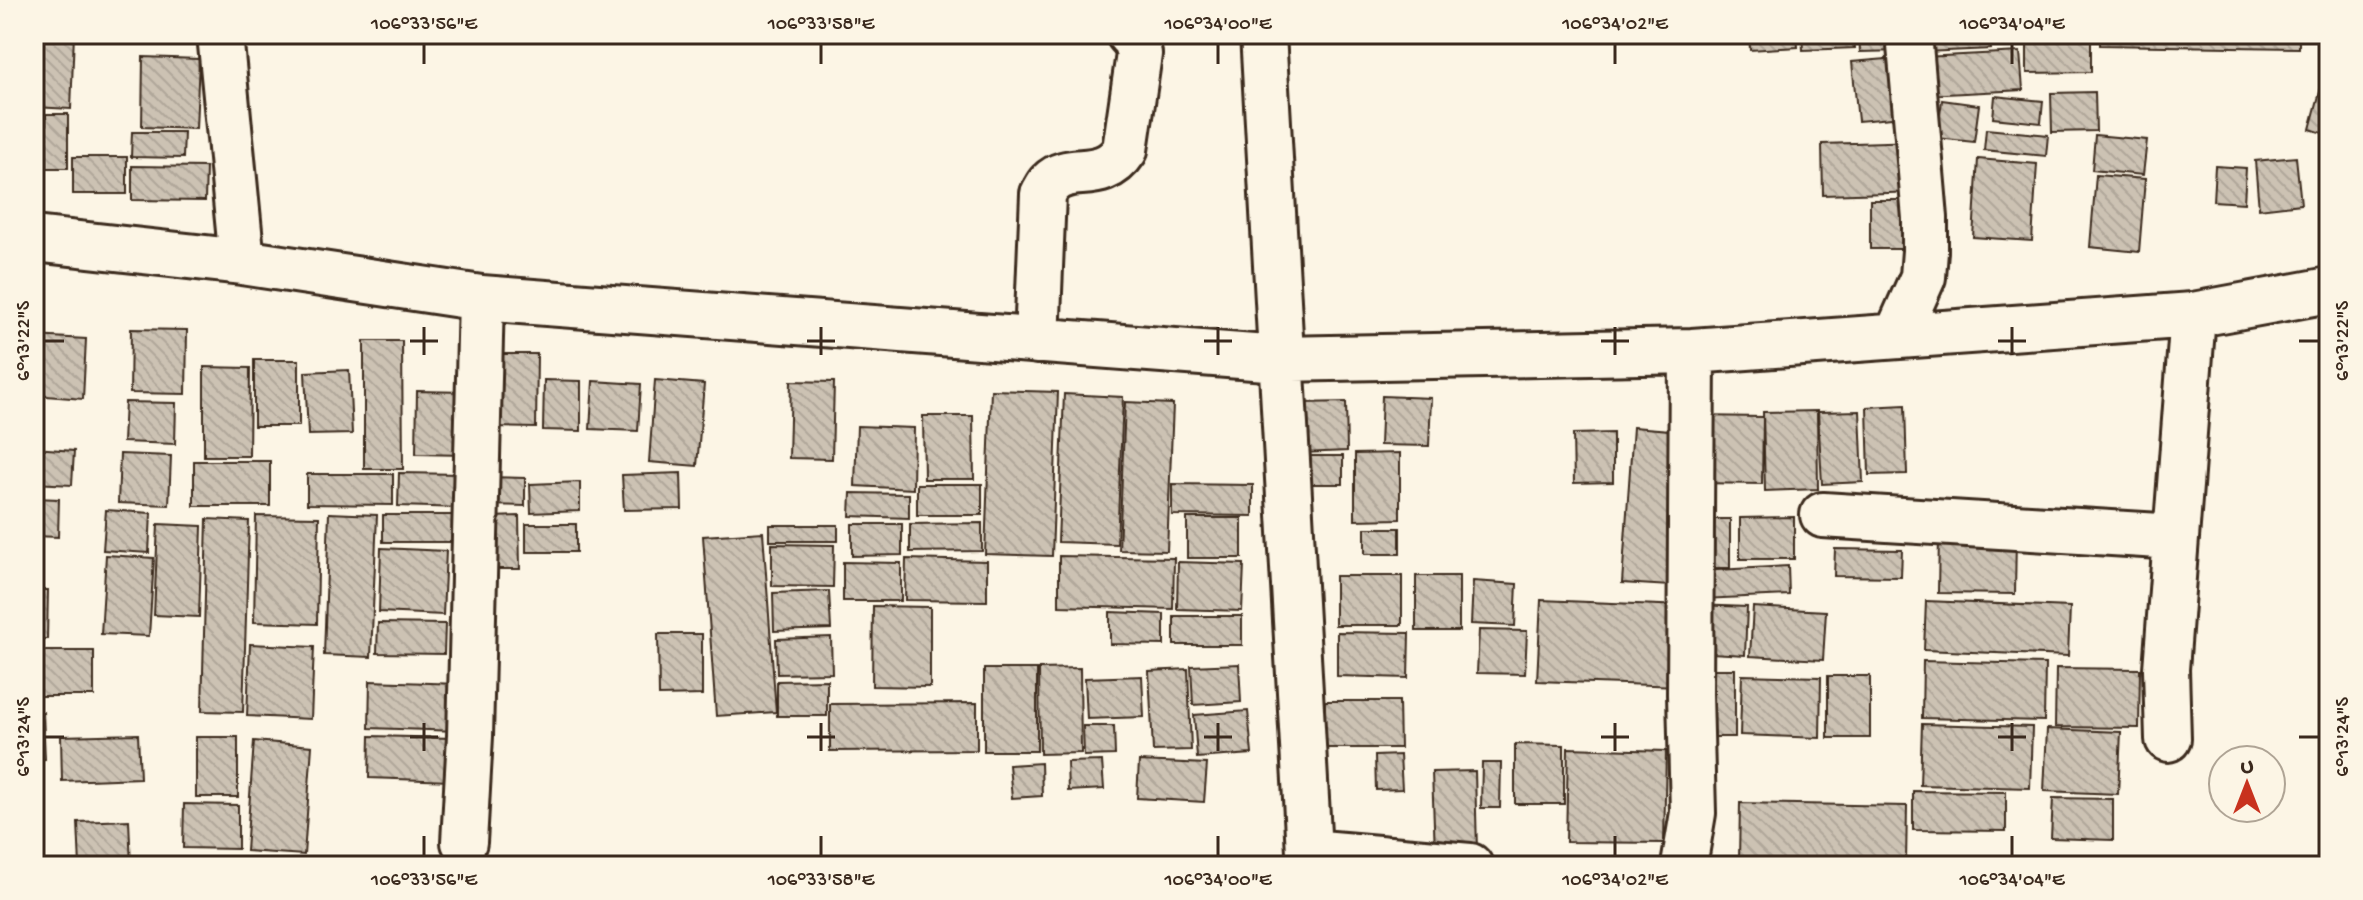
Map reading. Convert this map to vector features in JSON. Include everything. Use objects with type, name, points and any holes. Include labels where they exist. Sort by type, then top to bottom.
[{"type":"street","points":[[220,34],[242,262]]},
{"type":"street","points":[[1037,341],[1043,194],[1051,182],[1063,176],[1104,169],[1117,163],[1125,150],[1139,54],[1135,40],[1129,34]]},
{"type":"street","points":[[1263,34],[1309,859],[1470,866]]},
{"type":"street","points":[[1897,335],[1923,277],[1925,251],[1924,204],[1909,34]]},
{"type":"street","points":[[34,239],[242,262],[481,298],[1280,359],[1692,351],[2193,315],[2329,290]]},
{"type":"street","points":[[464,842],[470,736],[481,298]]},
{"type":"street","points":[[2168,739],[2166,669],[2193,315]]},
{"type":"street","points":[[1684,866],[1693,813],[1690,694],[1692,351]]},
{"type":"street","points":[[1823,515],[2176,537]]},
{"type":"building","points":[[34,34],[74,34],[71,109],[34,107]]},
{"type":"building","points":[[1749,34],[1797,34],[1798,47],[1750,50]]},
{"type":"building","points":[[1802,34],[1854,34],[1855,48],[1803,50]]},
{"type":"building","points":[[1859,34],[1901,34],[1902,51],[1860,52]]},
{"type":"building","points":[[1923,34],[1990,34],[1991,49],[1924,52]]},
{"type":"building","points":[[2027,34],[2091,34],[2091,72],[2027,73]]},
{"type":"building","points":[[2100,34],[2299,34],[2299,48],[2100,45]]},
{"type":"building","points":[[2020,52],[2023,90],[1926,95],[1924,57]]},
{"type":"building","points":[[143,57],[199,59],[196,129],[142,127]]},
{"type":"building","points":[[1898,58],[1903,117],[1858,121],[1852,62]]},
{"type":"building","points":[[2329,58],[2329,135],[2310,129]]},
{"type":"building","points":[[2095,92],[2096,131],[2052,132],[2051,93]]},
{"type":"building","points":[[1995,96],[2043,101],[2041,123],[1993,118]]},
{"type":"building","points":[[1942,100],[1979,105],[1974,142],[1937,138]]},
{"type":"building","points":[[46,114],[68,114],[68,168],[47,168]]},
{"type":"building","points":[[34,123],[43,123],[43,177],[34,176]]},
{"type":"building","points":[[1986,129],[2048,135],[2046,156],[1984,150]]},
{"type":"building","points":[[132,132],[184,132],[183,158],[131,157]]},
{"type":"building","points":[[2095,135],[2147,140],[2143,175],[2092,170]]},
{"type":"building","points":[[1918,141],[1920,192],[1823,195],[1822,144]]},
{"type":"building","points":[[73,157],[127,157],[127,194],[73,194]]},
{"type":"building","points":[[2296,157],[2301,204],[2259,209],[2255,161]]},
{"type":"building","points":[[1978,159],[2037,164],[2032,241],[1973,237]]},
{"type":"building","points":[[132,166],[206,167],[205,201],[132,200]]},
{"type":"building","points":[[2215,166],[2246,168],[2244,203],[2213,201]]},
{"type":"building","points":[[2096,175],[2145,179],[2139,252],[2090,247]]},
{"type":"building","points":[[1870,200],[1910,200],[1911,249],[1870,249]]},
{"type":"building","points":[[131,329],[187,330],[186,394],[130,393]]},
{"type":"building","points":[[34,336],[86,339],[83,399],[34,395]]},
{"type":"building","points":[[364,341],[402,341],[403,469],[364,469]]},
{"type":"building","points":[[493,354],[537,354],[536,428],[491,427]]},
{"type":"building","points":[[254,360],[299,360],[299,426],[254,426]]},
{"type":"building","points":[[204,367],[250,368],[249,456],[204,456]]},
{"type":"building","points":[[349,370],[352,434],[308,435],[305,372]]},
{"type":"building","points":[[544,380],[581,381],[581,431],[543,430]]},
{"type":"building","points":[[655,380],[704,384],[697,466],[649,462]]},
{"type":"building","points":[[593,381],[641,384],[638,431],[590,429]]},
{"type":"building","points":[[791,381],[834,382],[832,459],[789,458]]},
{"type":"building","points":[[991,390],[1058,392],[1052,556],[985,554]]},
{"type":"building","points":[[417,391],[467,392],[466,455],[416,454]]},
{"type":"building","points":[[1064,394],[1123,397],[1117,544],[1058,542]]},
{"type":"building","points":[[1382,396],[1431,398],[1429,446],[1380,445]]},
{"type":"building","points":[[125,402],[176,403],[175,444],[123,442]]},
{"type":"building","points":[[1125,402],[1173,404],[1167,551],[1119,550]]},
{"type":"building","points":[[1346,402],[1347,451],[1302,453],[1301,403]]},
{"type":"building","points":[[1905,405],[1907,474],[1869,475],[1867,407]]},
{"type":"building","points":[[1817,411],[1818,489],[1765,491],[1763,412]]},
{"type":"building","points":[[1860,411],[1863,482],[1822,484],[1818,412]]},
{"type":"building","points":[[923,416],[973,416],[974,479],[924,479]]},
{"type":"building","points":[[1697,416],[1763,417],[1762,484],[1696,483]]},
{"type":"building","points":[[857,426],[914,428],[913,489],[855,486]]},
{"type":"building","points":[[1633,427],[1682,431],[1670,586],[1622,583]]},
{"type":"building","points":[[1613,433],[1613,482],[1574,483],[1573,434]]},
{"type":"building","points":[[34,448],[74,451],[72,485],[34,483]]},
{"type":"building","points":[[1400,453],[1400,519],[1355,520],[1355,454]]},
{"type":"building","points":[[120,454],[171,456],[169,505],[118,503]]},
{"type":"building","points":[[1295,456],[1343,456],[1343,484],[1295,484]]},
{"type":"building","points":[[194,461],[270,461],[270,506],[194,506]]},
{"type":"building","points":[[399,473],[464,474],[463,508],[398,506]]},
{"type":"building","points":[[681,473],[682,509],[624,510],[622,475]]},
{"type":"building","points":[[307,474],[393,474],[393,505],[307,504]]},
{"type":"building","points":[[486,477],[525,478],[525,506],[485,505]]},
{"type":"building","points":[[580,482],[580,511],[531,513],[530,484]]},
{"type":"building","points":[[917,484],[982,484],[982,515],[917,515]]},
{"type":"building","points":[[1172,484],[1253,485],[1253,516],[1172,515]]},
{"type":"building","points":[[851,493],[909,494],[909,518],[850,516]]},
{"type":"building","points":[[34,498],[59,499],[58,537],[34,536]]},
{"type":"building","points":[[106,510],[151,513],[149,553],[103,550]]},
{"type":"building","points":[[329,513],[377,515],[371,657],[324,655]]},
{"type":"building","points":[[383,515],[452,515],[452,542],[383,542]]},
{"type":"building","points":[[256,516],[319,517],[317,624],[254,622]]},
{"type":"building","points":[[519,516],[520,569],[493,569],[492,517]]},
{"type":"building","points":[[1794,517],[1794,559],[1740,559],[1740,518]]},
{"type":"building","points":[[1187,518],[1242,518],[1242,558],[1187,558]]},
{"type":"building","points":[[207,519],[249,521],[243,712],[202,711]]},
{"type":"building","points":[[1696,519],[1730,519],[1730,568],[1696,568]]},
{"type":"building","points":[[982,523],[982,551],[910,552],[910,524]]},
{"type":"building","points":[[158,524],[202,526],[199,617],[154,615]]},
{"type":"building","points":[[526,524],[576,524],[576,552],[526,552]]},
{"type":"building","points":[[852,524],[902,524],[902,555],[852,556]]},
{"type":"building","points":[[770,525],[838,525],[838,541],[770,541]]},
{"type":"building","points":[[1365,528],[1400,528],[1400,554],[1365,554]]},
{"type":"building","points":[[763,532],[776,712],[716,716],[703,536]]},
{"type":"building","points":[[1939,536],[2016,536],[2015,594],[1938,593]]},
{"type":"building","points":[[772,544],[834,545],[833,587],[772,586]]},
{"type":"building","points":[[381,548],[446,551],[443,615],[379,612]]},
{"type":"building","points":[[1835,549],[1902,550],[1901,577],[1834,576]]},
{"type":"building","points":[[106,555],[154,558],[149,636],[101,634]]},
{"type":"building","points":[[1059,556],[1174,558],[1173,609],[1059,606]]},
{"type":"building","points":[[906,559],[987,561],[987,601],[905,600]]},
{"type":"building","points":[[843,562],[901,563],[901,601],[843,601]]},
{"type":"building","points":[[1178,562],[1244,564],[1242,611],[1177,609]]},
{"type":"building","points":[[1788,566],[1789,595],[1702,599],[1700,571]]},
{"type":"building","points":[[1335,576],[1402,576],[1402,625],[1335,625]]},
{"type":"building","points":[[1416,576],[1459,576],[1459,631],[1416,631]]},
{"type":"building","points":[[1473,581],[1517,584],[1515,626],[1471,624]]},
{"type":"building","points":[[34,590],[48,590],[47,639],[34,639]]},
{"type":"building","points":[[829,591],[831,629],[774,631],[773,593]]},
{"type":"building","points":[[1541,600],[1683,606],[1680,686],[1537,681]]},
{"type":"building","points":[[1926,601],[2070,607],[2068,656],[1924,650]]},
{"type":"building","points":[[1696,605],[1747,607],[1745,655],[1694,652]]},
{"type":"building","points":[[873,606],[930,607],[930,687],[872,686]]},
{"type":"building","points":[[1753,607],[1826,611],[1823,660],[1750,656]]},
{"type":"building","points":[[1110,612],[1164,614],[1164,645],[1110,644]]},
{"type":"building","points":[[1174,616],[1242,616],[1242,645],[1174,645]]},
{"type":"building","points":[[378,623],[445,624],[444,654],[377,653]]},
{"type":"building","points":[[1479,630],[1527,631],[1525,674],[1477,673]]},
{"type":"building","points":[[1337,632],[1409,633],[1408,678],[1337,676]]},
{"type":"building","points":[[658,634],[702,634],[702,695],[659,696]]},
{"type":"building","points":[[831,637],[832,673],[777,674],[776,639]]},
{"type":"building","points":[[250,644],[314,647],[311,719],[247,716]]},
{"type":"building","points":[[34,651],[94,651],[94,696],[34,696]]},
{"type":"building","points":[[1923,661],[2045,664],[2044,721],[1922,718]]},
{"type":"building","points":[[1239,664],[1241,702],[1193,705],[1191,666]]},
{"type":"building","points":[[1080,668],[1081,753],[1040,754],[1039,669]]},
{"type":"building","points":[[2056,668],[2140,669],[2139,728],[2055,727]]},
{"type":"building","points":[[984,669],[1037,669],[1037,751],[984,751]]},
{"type":"building","points":[[1188,669],[1191,750],[1153,751],[1149,671]]},
{"type":"building","points":[[1695,669],[1735,669],[1735,737],[1695,737]]},
{"type":"building","points":[[1742,675],[1821,677],[1820,738],[1740,735]]},
{"type":"building","points":[[1142,676],[1144,717],[1087,719],[1085,678]]},
{"type":"building","points":[[1828,676],[1870,676],[1870,738],[1828,738]]},
{"type":"building","points":[[827,680],[827,716],[777,716],[777,681]]},
{"type":"building","points":[[370,681],[459,684],[458,731],[369,728]]},
{"type":"building","points":[[1325,701],[1399,701],[1400,748],[1325,748]]},
{"type":"building","points":[[977,703],[977,750],[830,751],[830,704]]},
{"type":"building","points":[[1248,711],[1252,754],[1197,758],[1194,715]]},
{"type":"building","points":[[34,712],[43,712],[45,759],[34,760]]},
{"type":"building","points":[[1922,724],[2032,727],[2030,788],[1920,785]]},
{"type":"building","points":[[1083,726],[1114,726],[1115,755],[1084,756]]},
{"type":"building","points":[[2047,729],[2121,732],[2118,794],[2044,791]]},
{"type":"building","points":[[138,734],[140,778],[62,781],[61,736]]},
{"type":"building","points":[[370,736],[453,738],[451,781],[369,778]]},
{"type":"building","points":[[196,737],[238,737],[238,797],[196,797]]},
{"type":"building","points":[[254,741],[312,746],[304,855],[246,851]]},
{"type":"building","points":[[1515,744],[1564,745],[1564,804],[1515,804]]},
{"type":"building","points":[[1568,748],[1666,751],[1664,843],[1566,842]]},
{"type":"building","points":[[1400,755],[1402,789],[1376,790],[1375,756]]},
{"type":"building","points":[[1102,761],[1104,789],[1068,791],[1067,762]]},
{"type":"building","points":[[1139,761],[1207,764],[1204,802],[1137,798]]},
{"type":"building","points":[[1041,763],[1042,796],[1012,798],[1009,765]]},
{"type":"building","points":[[1482,763],[1501,763],[1500,808],[1481,808]]},
{"type":"building","points":[[1475,771],[1477,851],[1435,852],[1432,772]]},
{"type":"building","points":[[1913,791],[2006,792],[2006,831],[1913,830]]},
{"type":"building","points":[[2053,798],[2113,799],[2113,840],[2051,838]]},
{"type":"building","points":[[1740,803],[1907,806],[1906,863],[1739,861]]},
{"type":"building","points":[[184,804],[238,805],[238,849],[183,848]]},
{"type":"building","points":[[129,820],[131,866],[80,866],[78,822]]}]
